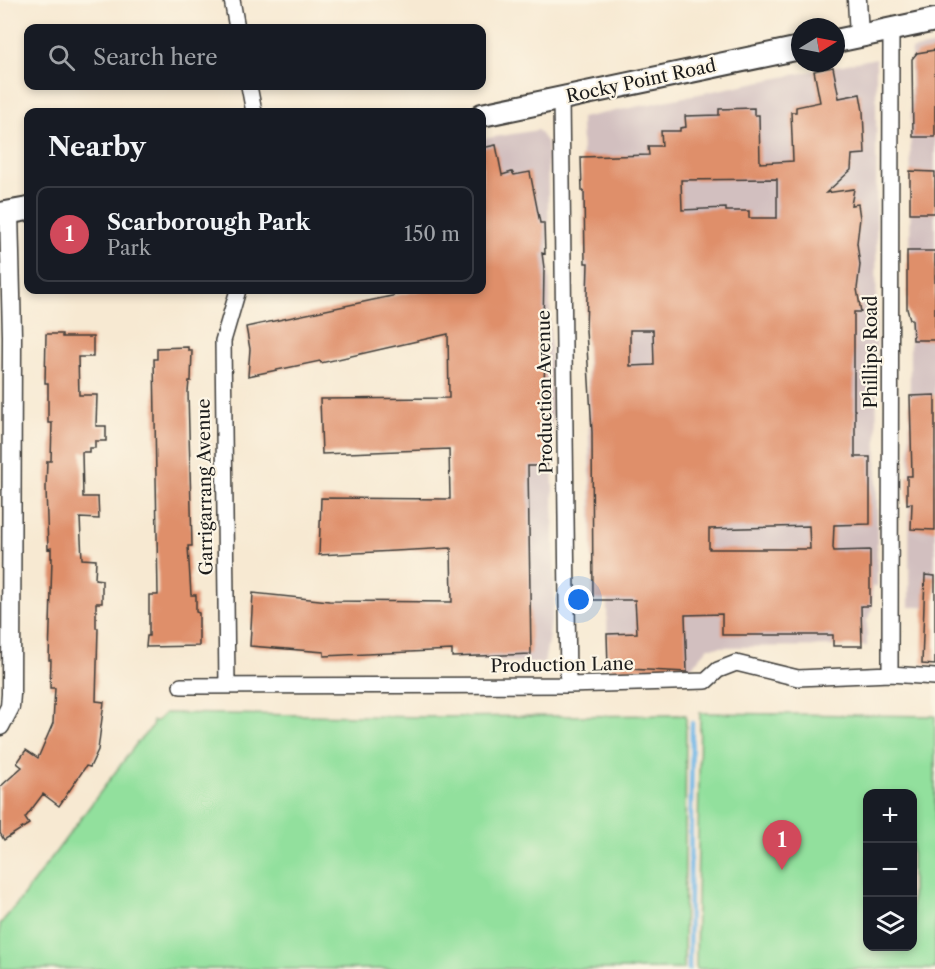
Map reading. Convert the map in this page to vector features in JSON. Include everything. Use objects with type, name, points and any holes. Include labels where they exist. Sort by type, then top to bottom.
[{"type":"main road","points":[[845,39],[935,20]]},
{"type":"main road","name":"Rocky Point Road","points":[[486,114],[791,50]]},
{"type":"street","points":[[232,0],[236,24]]},
{"type":"street","points":[[857,0],[859,36]]},
{"type":"street","name":"Phillips Road","points":[[890,674],[891,29]]},
{"type":"street","points":[[250,90],[253,108]]},
{"type":"street","name":"Production Avenue","points":[[561,98],[568,685]]},
{"type":"street","points":[[0,726],[10,707],[11,694],[13,212]]},
{"type":"street","name":"Garrigarrang Avenue","points":[[227,686],[223,341],[237,294]]},
{"type":"street","name":"Production Lane","points":[[182,686],[568,685],[706,681],[718,670],[736,663],[798,678],[890,674],[935,677]]},
{"type":"shaded area","points":[[935,45],[935,663],[924,607],[909,607],[911,50]]},
{"type":"shaded area","points":[[876,58],[877,586],[872,587],[872,610],[867,620],[867,646],[709,647],[687,672],[608,668],[607,601],[593,600],[581,118],[807,72],[845,72],[845,64]]},
{"type":"shaded area","points":[[538,130],[547,143],[555,599],[544,664],[452,657],[447,294],[486,294],[486,138]]},
{"type":"green space","points":[[165,713],[426,717],[686,715],[684,969],[0,969],[0,924],[137,743],[152,727],[153,721],[157,721]]},
{"type":"green space","points":[[700,713],[935,716],[935,969],[696,969]]},
{"type":"building","points":[[935,50],[935,137],[913,137],[912,59],[917,53]]},
{"type":"building","points":[[814,72],[834,72],[839,98],[860,94],[863,111],[865,154],[852,155],[851,170],[826,193],[854,189],[851,205],[858,204],[860,218],[857,243],[860,265],[857,289],[861,312],[854,312],[855,457],[870,457],[870,524],[834,525],[833,548],[834,551],[870,550],[870,606],[861,606],[862,646],[833,646],[833,635],[722,635],[722,614],[685,615],[687,672],[608,668],[607,634],[637,633],[635,600],[593,600],[592,432],[586,330],[588,263],[585,263],[581,157],[649,155],[648,146],[662,146],[661,131],[680,131],[680,128],[686,127],[685,116],[719,115],[719,109],[754,108],[754,115],[759,115],[760,163],[793,161],[791,112],[796,112],[796,107],[820,102]],"holes":[[[777,179],[777,218],[749,218],[749,211],[726,211],[726,208],[682,210],[681,180]],[[630,330],[653,330],[654,365],[630,366]],[[809,526],[810,549],[709,549],[709,529]]]},
{"type":"building","points":[[496,145],[502,175],[512,172],[514,175],[530,172],[540,223],[544,223],[545,254],[542,253],[544,268],[543,332],[546,332],[544,385],[547,385],[547,466],[528,466],[531,654],[452,657],[452,650],[324,656],[324,652],[250,646],[253,593],[329,601],[452,602],[451,548],[319,555],[321,498],[450,499],[449,449],[322,454],[320,399],[449,398],[448,334],[321,363],[320,361],[248,376],[250,349],[246,327],[401,294],[486,294],[486,147]]},
{"type":"building","points":[[910,171],[935,172],[935,213],[910,213]]},
{"type":"building","points":[[907,251],[935,251],[935,340],[913,340],[912,319],[907,309]]},
{"type":"building","points":[[46,334],[62,334],[62,337],[93,337],[93,357],[78,357],[79,395],[97,395],[96,426],[106,426],[106,441],[95,441],[95,448],[89,448],[89,452],[82,452],[83,497],[98,497],[99,519],[80,518],[82,559],[96,560],[95,579],[102,580],[102,603],[96,603],[96,628],[98,628],[96,701],[104,702],[98,750],[90,767],[86,766],[59,806],[43,794],[25,818],[29,824],[4,840],[0,833],[0,787],[22,767],[17,763],[26,750],[38,758],[53,723],[55,688],[50,688],[51,660],[49,660],[52,558],[51,548],[48,549],[46,488],[47,461],[51,461],[52,423],[48,423],[48,383],[45,383]]},
{"type":"building","points":[[188,347],[188,350],[192,350],[191,381],[189,381],[188,392],[192,546],[188,546],[191,595],[196,595],[196,612],[199,613],[199,646],[146,647],[147,636],[149,636],[149,595],[158,595],[154,359],[157,359],[157,348]]},
{"type":"building","points":[[935,395],[935,530],[911,529],[912,503],[907,504],[907,476],[912,476],[910,396]]},
{"type":"building","points":[[925,575],[935,576],[935,665],[922,664]]},
{"type":"waterway","points":[[689,969],[692,723]]},
{"type":"place","name":"Scarborough Park","points":[[782,870]]}]
